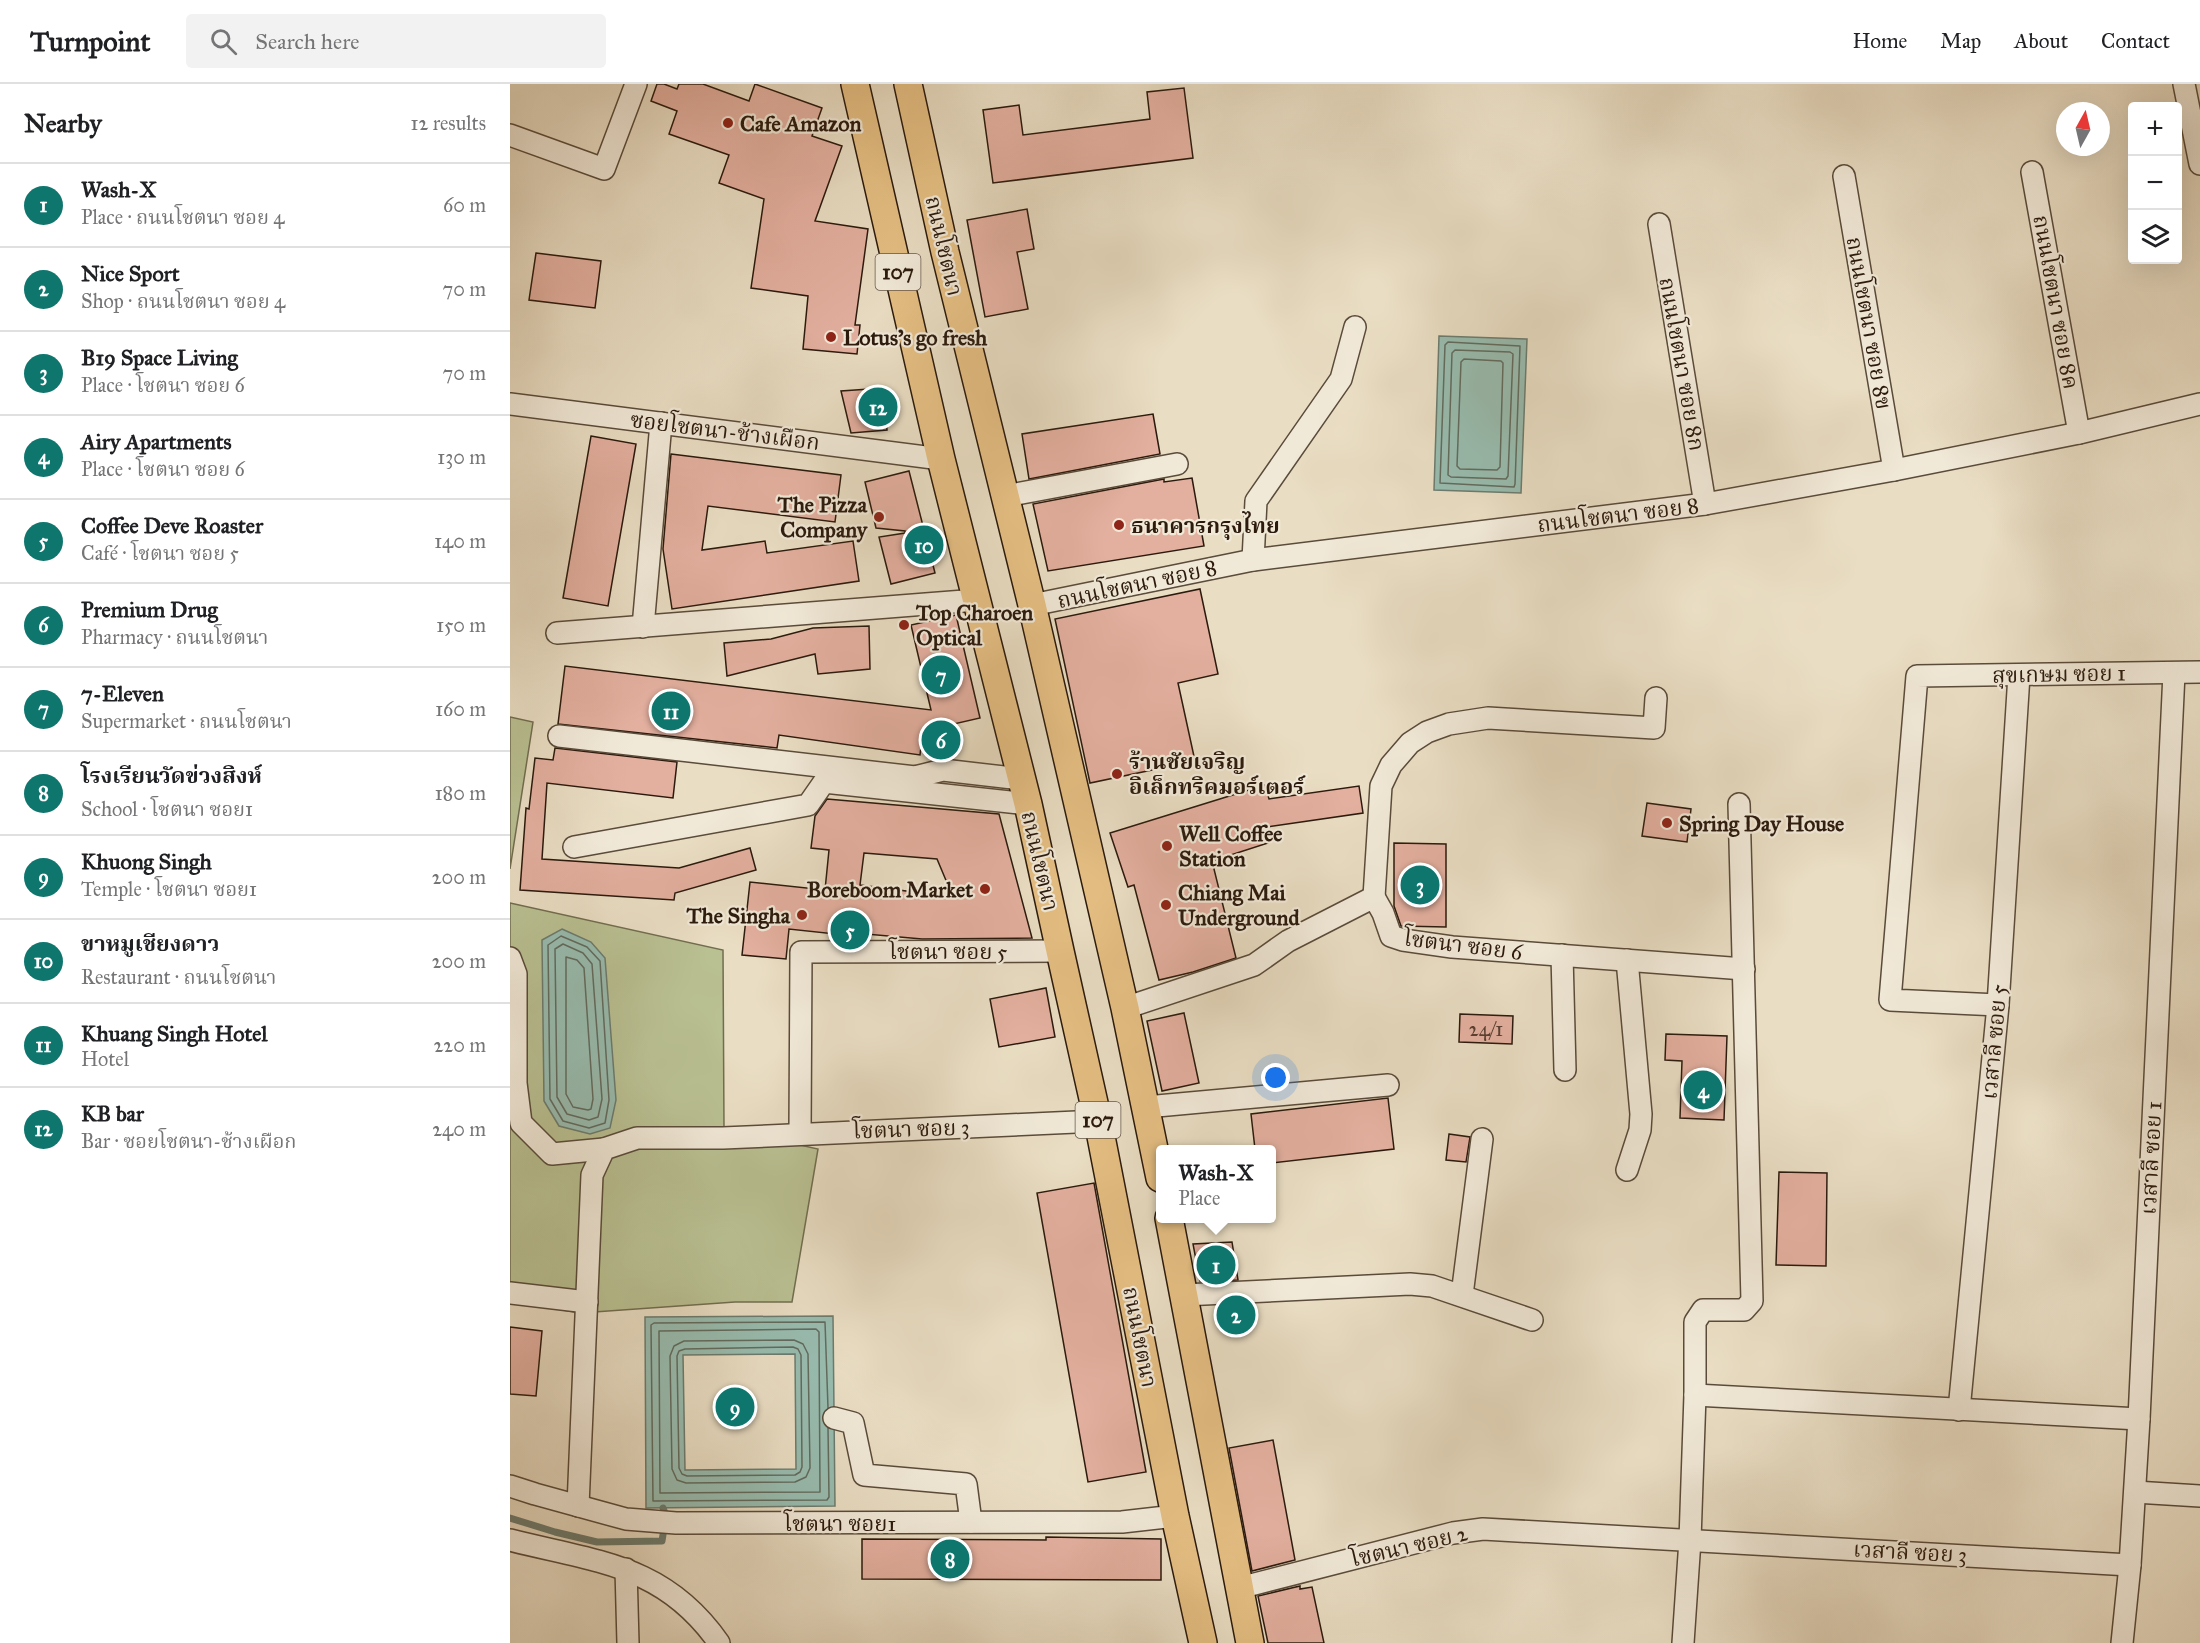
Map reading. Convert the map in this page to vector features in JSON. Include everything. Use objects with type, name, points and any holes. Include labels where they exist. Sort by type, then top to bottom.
[{"type":"main road","name":"ถนนโชตนา","points":[[855,84],[941,459],[1024,791],[1098,1121],[1175,1516],[1203,1643]]},
{"type":"main road","name":"ถนนโชตนา","points":[[908,84],[945,252],[1032,605],[1125,1008],[1156,1154]]},
{"type":"main road","points":[[1170,1223],[1251,1643]]},
{"type":"street","points":[[510,135],[604,169],[636,84]]},
{"type":"street","points":[[2184,84],[2200,164]]},
{"type":"street","name":"ถนนโชตนา ซอย 8ค","points":[[2032,172],[2079,432]]},
{"type":"street","name":"ถนนโชตนา ซอย 8ข","points":[[1844,176],[1894,470]]},
{"type":"street","name":"ถนนโชตนา ซอย 8ก","points":[[1659,224],[1706,504]]},
{"type":"street","points":[[1252,560],[1256,501],[1341,379],[1355,327]]},
{"type":"street","name":"ซอยโชตนา-ช้างเผือก","points":[[510,404],[941,459]]},
{"type":"street","name":"ถนนโชตนา ซอย 8","points":[[1032,605],[1252,560],[1706,504],[1894,470],[2079,432],[2200,404]]},
{"type":"street","points":[[643,627],[661,423]]},
{"type":"street","points":[[1005,496],[1177,464]]},
{"type":"street","points":[[557,633],[977,600]]},
{"type":"street","name":"สุขเกษม ซอย 1","points":[[1998,1005],[1890,1000],[1917,676],[2200,672]]},
{"type":"street","name":"เวสาลี ซอย 1","points":[[2122,1643],[2130,1565],[2139,1419],[2174,673]]},
{"type":"street","name":"เวสาลี ซอย 5","points":[[1959,1410],[1998,1005],[2019,675]]},
{"type":"street","points":[[1125,1008],[1254,965],[1288,941],[1374,897],[1381,786],[1391,765],[1410,743],[1427,732],[1449,724],[1488,718],[1654,728],[1656,698]]},
{"type":"street","points":[[559,736],[915,777],[943,770],[1024,791]]},
{"type":"street","points":[[574,848],[808,804],[824,782],[1024,791]]},
{"type":"street","points":[[1683,1643],[1690,1540],[1695,1322],[1703,1310],[1744,1310],[1752,1301],[1739,804]]},
{"type":"street","name":"โชตนา ซอย 6","points":[[1374,897],[1383,913],[1391,936],[1403,940],[1452,947],[1744,969]]},
{"type":"street","name":"โชตนา ซอย 5","points":[[800,1134],[801,952],[1060,951]]},
{"type":"street","points":[[1562,955],[1565,1070]]},
{"type":"street","name":"โชตนา ซอย 3","points":[[510,958],[516,974],[516,1083],[521,1123],[552,1154],[604,1149],[637,1138],[723,1138],[1098,1121]]},
{"type":"street","points":[[1627,960],[1641,1114],[1640,1130],[1627,1170]]},
{"type":"street","points":[[1146,1107],[1388,1086]]},
{"type":"street","points":[[1462,1295],[1482,1139]]},
{"type":"street","points":[[578,1506],[592,1175],[604,1149]]},
{"type":"street","points":[[1184,1295],[1410,1284],[1432,1286],[1532,1320]]},
{"type":"street","points":[[510,1293],[586,1302]]},
{"type":"street","points":[[1695,1395],[2139,1419]]},
{"type":"street","points":[[834,1418],[854,1423],[864,1475],[966,1484],[971,1522]]},
{"type":"street","name":"โชตนา ซอย1","points":[[510,1486],[626,1519],[676,1523],[1122,1522],[1175,1516]]},
{"type":"street","points":[[2135,1492],[2200,1496]]},
{"type":"street","name":"โชตนา ซอย 2","points":[[1239,1588],[1453,1533],[1483,1529],[1690,1540]]},
{"type":"street","points":[[510,1540],[626,1569],[646,1577],[680,1599],[703,1622],[719,1643]]},
{"type":"street","name":"เวสาลี ซอย 3","points":[[1690,1540],[2130,1565]]},
{"type":"street","points":[[626,1569],[628,1643]]},
{"type":"green space","points":[[510,717],[533,722],[510,869]]},
{"type":"green space","points":[[510,903],[723,950],[724,1128],[818,1149],[792,1302],[735,1302],[580,1313],[510,1301]]},
{"type":"water","points":[[1439,336],[1527,339],[1521,493],[1434,490]]},
{"type":"water","points":[[562,929],[591,942],[605,958],[616,1100],[610,1128],[590,1134],[559,1126],[544,1101],[542,940]]},
{"type":"water","points":[[833,1316],[835,1506],[646,1508],[645,1317]],"holes":[[[795,1354],[796,1469],[685,1470],[683,1355]]]},
{"type":"building","points":[[657,84],[677,89],[679,84],[703,84],[749,101],[755,84],[822,108],[812,136],[842,146],[815,221],[868,229],[855,325],[860,325],[857,354],[803,349],[808,296],[751,288],[764,199],[719,183],[729,155],[669,134],[677,111],[651,101]]},
{"type":"building","points":[[1184,88],[1193,158],[993,183],[983,110],[1019,105],[1023,135],[1150,119],[1147,92]]},
{"type":"building","points":[[1027,209],[1034,249],[1017,252],[1028,309],[985,317],[967,220]]},
{"type":"building","points":[[536,253],[601,261],[595,308],[529,300]]},
{"type":"building","points":[[884,388],[887,430],[851,433],[841,391]]},
{"type":"building","points":[[1153,414],[1160,454],[1029,479],[1022,434]]},
{"type":"building","points":[[591,436],[636,444],[608,606],[563,598]]},
{"type":"building","points":[[671,454],[841,475],[835,522],[708,506],[702,550],[765,541],[767,553],[853,541],[859,581],[672,609],[663,549]]},
{"type":"building","points":[[909,471],[935,573],[891,584],[879,537],[905,533],[905,531],[876,528],[865,482]]},
{"type":"building","name":"ธนาคารกรุงไทย","points":[[1192,478],[1204,546],[1048,571],[1033,504],[1164,479],[1164,482]]},
{"type":"building","points":[[1200,589],[1218,674],[1178,683],[1195,761],[1090,783],[1055,619]]},
{"type":"building","points":[[956,615],[980,718],[923,731],[920,755],[779,735],[777,748],[558,724],[565,666],[931,710],[911,625]]},
{"type":"building","points":[[869,626],[870,669],[818,674],[815,654],[727,676],[724,643],[771,639],[813,628]]},
{"type":"building","points":[[555,748],[677,762],[673,798],[547,783],[542,859],[679,868],[750,848],[756,870],[675,893],[674,900],[520,890],[526,808],[529,809],[535,758],[553,760]]},
{"type":"building","points":[[1265,785],[1269,799],[1359,786],[1363,813],[1267,827],[1268,843],[1212,861],[1236,958],[1159,980],[1134,885],[1128,887],[1110,833]]},
{"type":"building","points":[[827,799],[999,814],[1032,938],[922,939],[855,933],[854,936],[789,929],[786,959],[742,955],[750,882],[825,890],[829,850],[811,848],[815,816]],"holes":[[[864,853],[937,859],[953,897],[860,885]]]},
{"type":"building","name":"Spring Day House","points":[[1647,803],[1691,809],[1687,842],[1642,836]]},
{"type":"building","points":[[1394,843],[1446,844],[1446,927],[1401,926],[1394,906]]},
{"type":"building","points":[[1046,988],[1055,1037],[999,1047],[990,999]]},
{"type":"building","points":[[1184,1013],[1199,1083],[1162,1091],[1147,1021]]},
{"type":"building","points":[[1460,1014],[1513,1016],[1512,1044],[1459,1042]]},
{"type":"building","points":[[1666,1034],[1727,1036],[1724,1120],[1680,1118],[1682,1061],[1665,1060]]},
{"type":"building","points":[[1388,1098],[1394,1149],[1276,1163],[1276,1145],[1255,1145],[1251,1114]]},
{"type":"building","points":[[1449,1134],[1470,1137],[1466,1162],[1446,1160]]},
{"type":"building","points":[[1779,1172],[1827,1173],[1826,1266],[1776,1265]]},
{"type":"building","points":[[1094,1183],[1146,1472],[1088,1482],[1037,1193]]},
{"type":"building","points":[[1232,1242],[1238,1280],[1200,1281],[1193,1244]]},
{"type":"building","points":[[510,1327],[542,1331],[536,1396],[510,1394]]},
{"type":"building","points":[[1273,1440],[1295,1560],[1252,1571],[1229,1448]]},
{"type":"building","points":[[1046,1537],[1161,1539],[1161,1580],[862,1579],[862,1539],[1046,1540]]},
{"type":"building","points":[[1300,1586],[1300,1589],[1312,1587],[1324,1643],[1268,1643],[1258,1596]]},
{"type":"waterway","points":[[510,1518],[597,1542],[662,1541],[666,1516],[663,1508]]},
{"type":"place","name":"Cafe Amazon","points":[[728,123]]},
{"type":"place","name":"Lotus's go fresh","points":[[831,337]]},
{"type":"place","name":"KB bar","points":[[878,407]]},
{"type":"place","name":"The Pizza Company","points":[[879,517]]},
{"type":"place","name":"ธนาคารกรุงไทย","points":[[1119,525]]},
{"type":"place","name":"ขาหมูเชียงดาว","points":[[924,545]]},
{"type":"place","name":"Top Charoen Optical","points":[[904,625]]},
{"type":"place","name":"7-Eleven","points":[[941,675]]},
{"type":"place","name":"Khuang Singh Hotel","points":[[671,711]]},
{"type":"place","name":"Premium Drug","points":[[941,740]]},
{"type":"place","name":"ร้านชัยเจริญ อิเล็กทริคมอร์เตอร์","points":[[1117,774]]},
{"type":"place","name":"Spring Day House","points":[[1667,823]]},
{"type":"place","name":"Well Coffee Station","points":[[1167,846]]},
{"type":"place","name":"B19 Space Living","points":[[1420,885]]},
{"type":"place","name":"Boreboom Market","points":[[985,889]]},
{"type":"place","name":"Chiang Mai Underground","points":[[1166,905]]},
{"type":"place","name":"The Singha","points":[[802,915]]},
{"type":"place","name":"Coffee Deve Roaster","points":[[850,930]]},
{"type":"place","name":"Airy Apartments","points":[[1703,1090]]},
{"type":"place","name":"Wash-X","points":[[1216,1265]]},
{"type":"place","name":"Nice Sport","points":[[1236,1315]]},
{"type":"place","name":"Khuong Singh","points":[[735,1407]]},
{"type":"place","name":"โรงเรียนวัดข่วงสิงห์","points":[[950,1559]]}]
